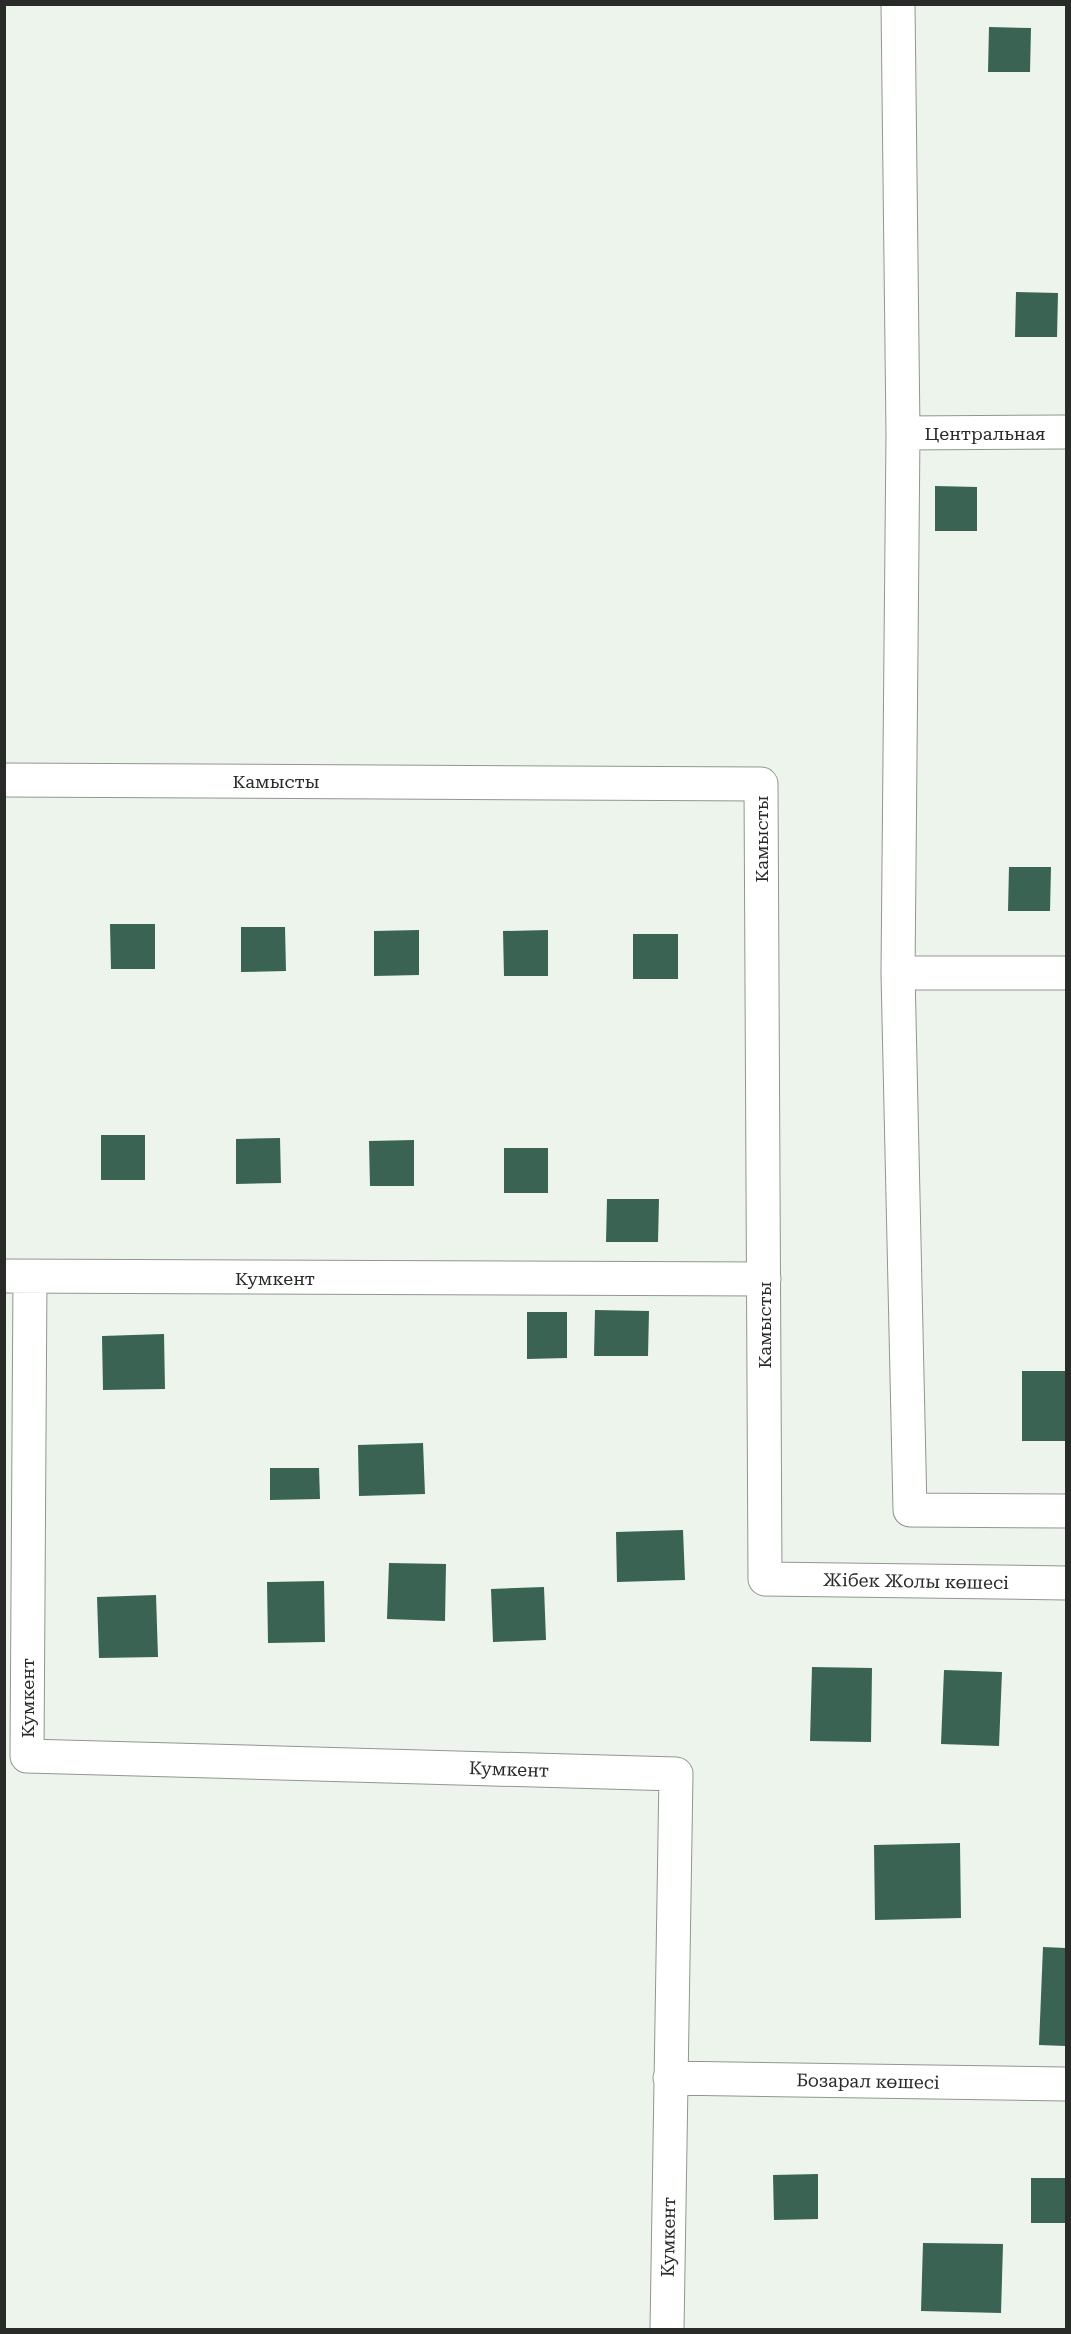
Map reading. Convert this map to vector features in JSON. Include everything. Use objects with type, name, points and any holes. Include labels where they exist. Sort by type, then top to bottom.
[{"type":"street","points":[[898,4],[903,433],[898,973],[910,1510],[1066,1511]]},
{"type":"street","name":"Центральная","points":[[903,433],[1066,432]]},
{"type":"street","name":"Камысты","points":[[4,780],[761,784],[765,1579]]},
{"type":"street","points":[[898,973],[1066,973]]},
{"type":"street","name":"Кумкент","points":[[666,2330],[676,1774],[27,1756],[17,1276],[764,1279]]},
{"type":"street","name":"Жібек Жолы көшесі","points":[[765,1579],[1066,1583]]},
{"type":"street","name":"Бозарал көшесі","points":[[670,2078],[1066,2084]]},
{"type":"building","points":[[989,27],[1031,28],[1030,72],[988,72]]},
{"type":"building","points":[[1016,292],[1058,293],[1057,337],[1015,337]]},
{"type":"building","points":[[935,486],[977,487],[977,531],[935,531]]},
{"type":"building","points":[[1009,867],[1051,867],[1050,911],[1008,911]]},
{"type":"building","points":[[110,924],[155,924],[155,969],[111,969]]},
{"type":"building","points":[[241,927],[285,927],[286,971],[241,972]]},
{"type":"building","points":[[419,930],[419,975],[374,976],[374,931]]},
{"type":"building","points":[[548,930],[548,976],[504,976],[503,931]]},
{"type":"building","points":[[633,934],[678,934],[678,979],[633,979]]},
{"type":"building","points":[[101,1135],[145,1135],[145,1180],[101,1180]]},
{"type":"building","points":[[280,1138],[281,1183],[236,1184],[236,1139]]},
{"type":"building","points":[[414,1140],[414,1186],[370,1186],[369,1141]]},
{"type":"building","points":[[504,1148],[548,1148],[548,1193],[504,1193]]},
{"type":"building","points":[[607,1199],[659,1199],[658,1242],[606,1242]]},
{"type":"building","points":[[595,1310],[649,1311],[648,1356],[594,1356]]},
{"type":"building","points":[[527,1312],[567,1312],[567,1358],[527,1359]]},
{"type":"building","points":[[164,1334],[165,1389],[103,1390],[102,1336]]},
{"type":"building","points":[[1022,1371],[1066,1371],[1066,1441],[1022,1441]]},
{"type":"building","points":[[423,1443],[425,1494],[359,1496],[358,1445]]},
{"type":"building","points":[[270,1468],[319,1468],[320,1499],[270,1500]]},
{"type":"building","points":[[683,1530],[685,1580],[617,1582],[616,1532]]},
{"type":"building","points":[[389,1563],[446,1564],[445,1621],[387,1619]]},
{"type":"building","points":[[324,1581],[325,1642],[268,1643],[267,1582]]},
{"type":"building","points":[[544,1587],[546,1640],[493,1642],[491,1589]]},
{"type":"building","points":[[156,1595],[158,1657],[99,1658],[97,1597]]},
{"type":"building","points":[[812,1667],[872,1668],[871,1742],[810,1741]]},
{"type":"building","points":[[944,1670],[1002,1672],[999,1746],[941,1744]]},
{"type":"building","points":[[960,1843],[961,1918],[875,1920],[874,1845]]},
{"type":"building","points":[[1043,1947],[1066,1948],[1066,2046],[1039,2045]]},
{"type":"building","points":[[818,2174],[818,2219],[774,2220],[773,2175]]},
{"type":"building","points":[[1031,2178],[1066,2178],[1066,2223],[1031,2223]]},
{"type":"building","points":[[923,2243],[1003,2244],[1001,2313],[921,2311]]}]
